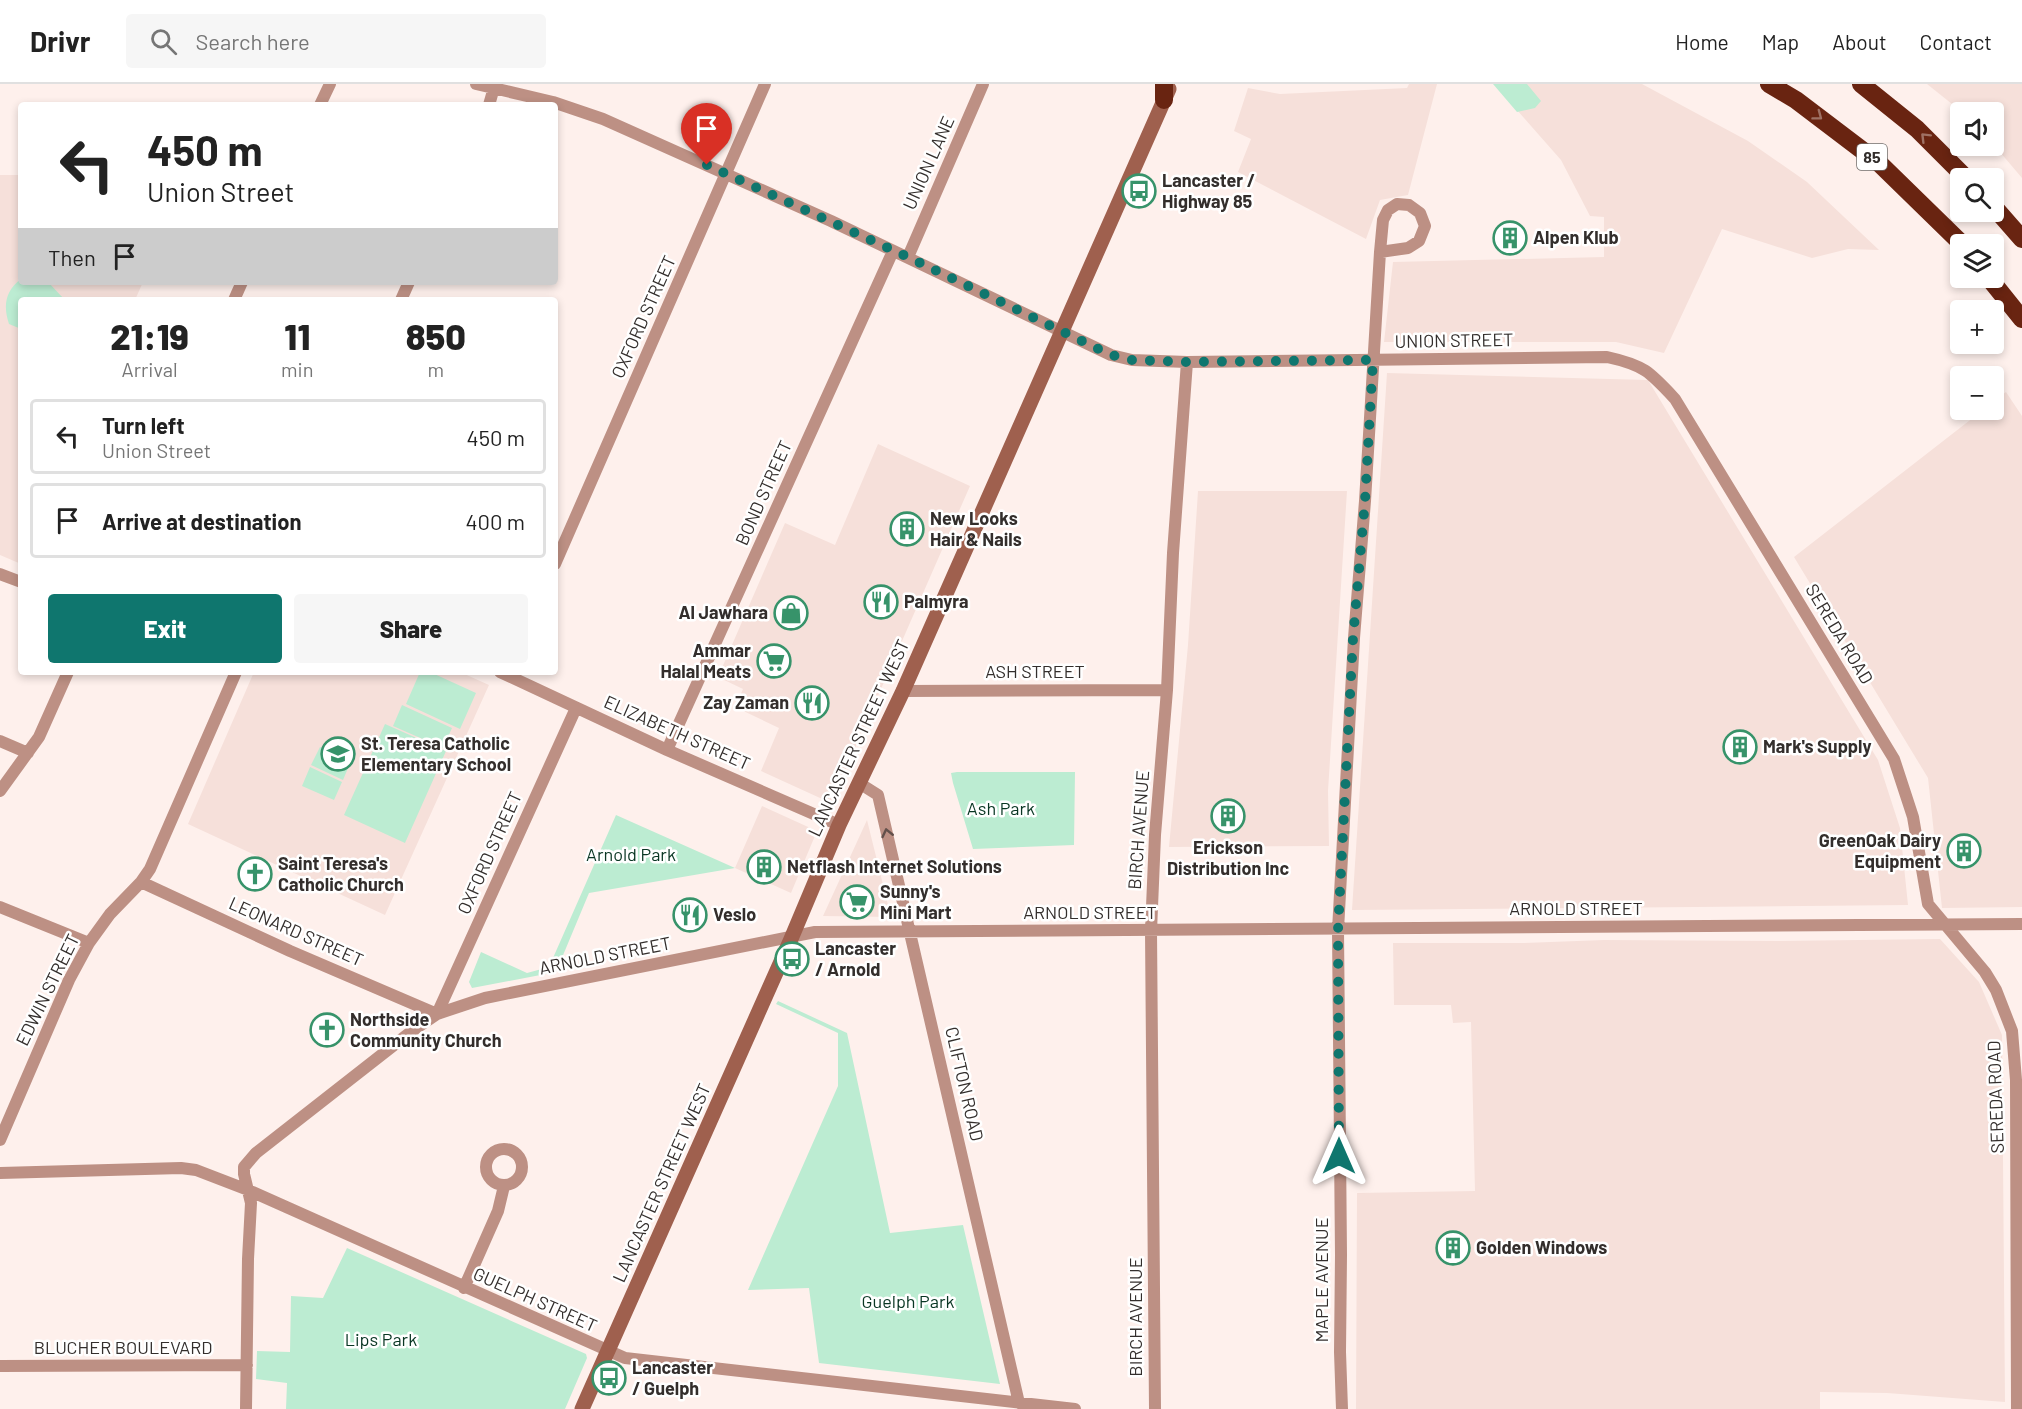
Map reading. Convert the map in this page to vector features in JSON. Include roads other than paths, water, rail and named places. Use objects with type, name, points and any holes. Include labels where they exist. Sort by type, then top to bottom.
[{"type":"highway","name":"85","points":[[1769,84],[1797,100],[1880,163],[1952,234]]},
{"type":"highway","points":[[1861,84],[1917,129],[1956,168]]},
{"type":"highway","points":[[2004,218],[2022,239]]},
{"type":"highway","points":[[1997,288],[2022,319]]},
{"type":"main road","name":"LANCASTER STREET WEST","points":[[582,1409],[791,939],[839,825],[903,691],[1166,89]]},
{"type":"street","points":[[321,102],[330,84]]},
{"type":"street","name":"UNION STREET","points":[[476,84],[494,86],[553,102]]},
{"type":"street","name":"OXFORD STREET","points":[[558,557],[765,84]]},
{"type":"street","name":"UNION LANE","points":[[908,257],[983,84]]},
{"type":"street","points":[[490,102],[494,86]]},
{"type":"street","name":"UNION STREET","points":[[558,104],[603,119],[727,174],[908,257],[1111,355],[1132,360],[1187,362],[1607,357],[1631,362],[1653,374],[1675,399],[1717,468]]},
{"type":"street","name":"MAPLE AVENUE","points":[[1342,1409],[1338,930],[1353,638],[1365,501],[1373,360],[1380,252],[1383,220],[1388,210],[1397,204],[1409,205],[1420,213],[1425,226],[1419,241],[1408,248],[1380,252]]},
{"type":"street","name":"BOND STREET","points":[[667,750],[893,251]]},
{"type":"street","name":"BIRCH AVENUE","points":[[1155,1409],[1151,931],[1155,835],[1167,690],[1173,553],[1187,362]]},
{"type":"street","name":"SEREDA ROAD","points":[[1717,468],[1894,759],[1913,817],[1928,904],[1985,972],[1996,990],[2013,1031],[2016,1080],[2017,1409]]},
{"type":"street","points":[[0,574],[18,581]]},
{"type":"street","points":[[0,791],[39,737],[67,675]]},
{"type":"street","name":"EDWIN STREET","points":[[0,1140],[69,981],[89,943],[110,914],[141,882],[155,858],[235,675]]},
{"type":"street","name":"ELIZABETH STREET","points":[[509,675],[667,750],[839,825]]},
{"type":"street","name":"ASH STREET","points":[[903,691],[1167,690]]},
{"type":"street","name":"OXFORD STREET","points":[[436,1014],[576,708]]},
{"type":"street","points":[[0,741],[28,753]]},
{"type":"street","name":"CLIFTON ROAD","points":[[860,783],[878,795],[1019,1403]]},
{"type":"street","name":"LEONARD STREET","points":[[141,882],[290,951],[436,1014]]},
{"type":"street","points":[[0,907],[89,943]]},
{"type":"street","name":"ARNOLD STREET","points":[[248,1190],[244,1167],[256,1153],[436,1014],[485,998],[815,933],[2022,924]]},
{"type":"street","name":"GUELPH STREET","points":[[0,1173],[181,1168],[196,1170],[248,1190],[625,1359],[1075,1409]]},
{"type":"street","points":[[464,1287],[498,1211],[504,1186]]},
{"type":"street","points":[[246,1409],[251,1209],[248,1190]]},
{"type":"street","name":"BLUCHER BOULEVARD","points":[[0,1366],[247,1365]]},
{"type":"place","name":"Lancaster / Highway 85","points":[[1139,191]]},
{"type":"place","name":"Alpen Klub","points":[[1510,238]]},
{"type":"place","name":"New Looks Hair & Nails","points":[[907,529]]},
{"type":"place","name":"Palmyra","points":[[881,602]]},
{"type":"place","name":"Al Jawhara","points":[[791,613]]},
{"type":"place","name":"Ammar Halal Meats","points":[[774,661]]},
{"type":"place","name":"Zay Zaman","points":[[812,703]]},
{"type":"place","name":"Mark's Supply","points":[[1740,747]]},
{"type":"place","name":"St. Teresa Catholic Elementary School","points":[[338,754]]},
{"type":"place","name":"Erickson Distribution Inc","points":[[1228,816]]},
{"type":"place","name":"GreenOak Dairy Equipment","points":[[1964,851]]},
{"type":"place","name":"Netflash Internet Solutions","points":[[764,867]]},
{"type":"place","name":"Saint Teresa's Catholic Church","points":[[255,874]]},
{"type":"place","name":"Sunny's Mini Mart","points":[[857,902]]},
{"type":"place","name":"Veslo","points":[[690,915]]},
{"type":"place","name":"Lancaster / Arnold","points":[[792,959]]},
{"type":"place","name":"Northside Community Church","points":[[327,1030]]},
{"type":"place","name":"Golden Windows","points":[[1453,1248]]},
{"type":"place","name":"Lancaster / Guelph","points":[[609,1378]]},
{"type":"park label","name":"Ash Park","points":[[1001,809]]},
{"type":"park label","name":"Arnold Park","points":[[631,855]]},
{"type":"park label","name":"Guelph Park","points":[[908,1302]]},
{"type":"park label","name":"Lips Park","points":[[381,1340]]}]
